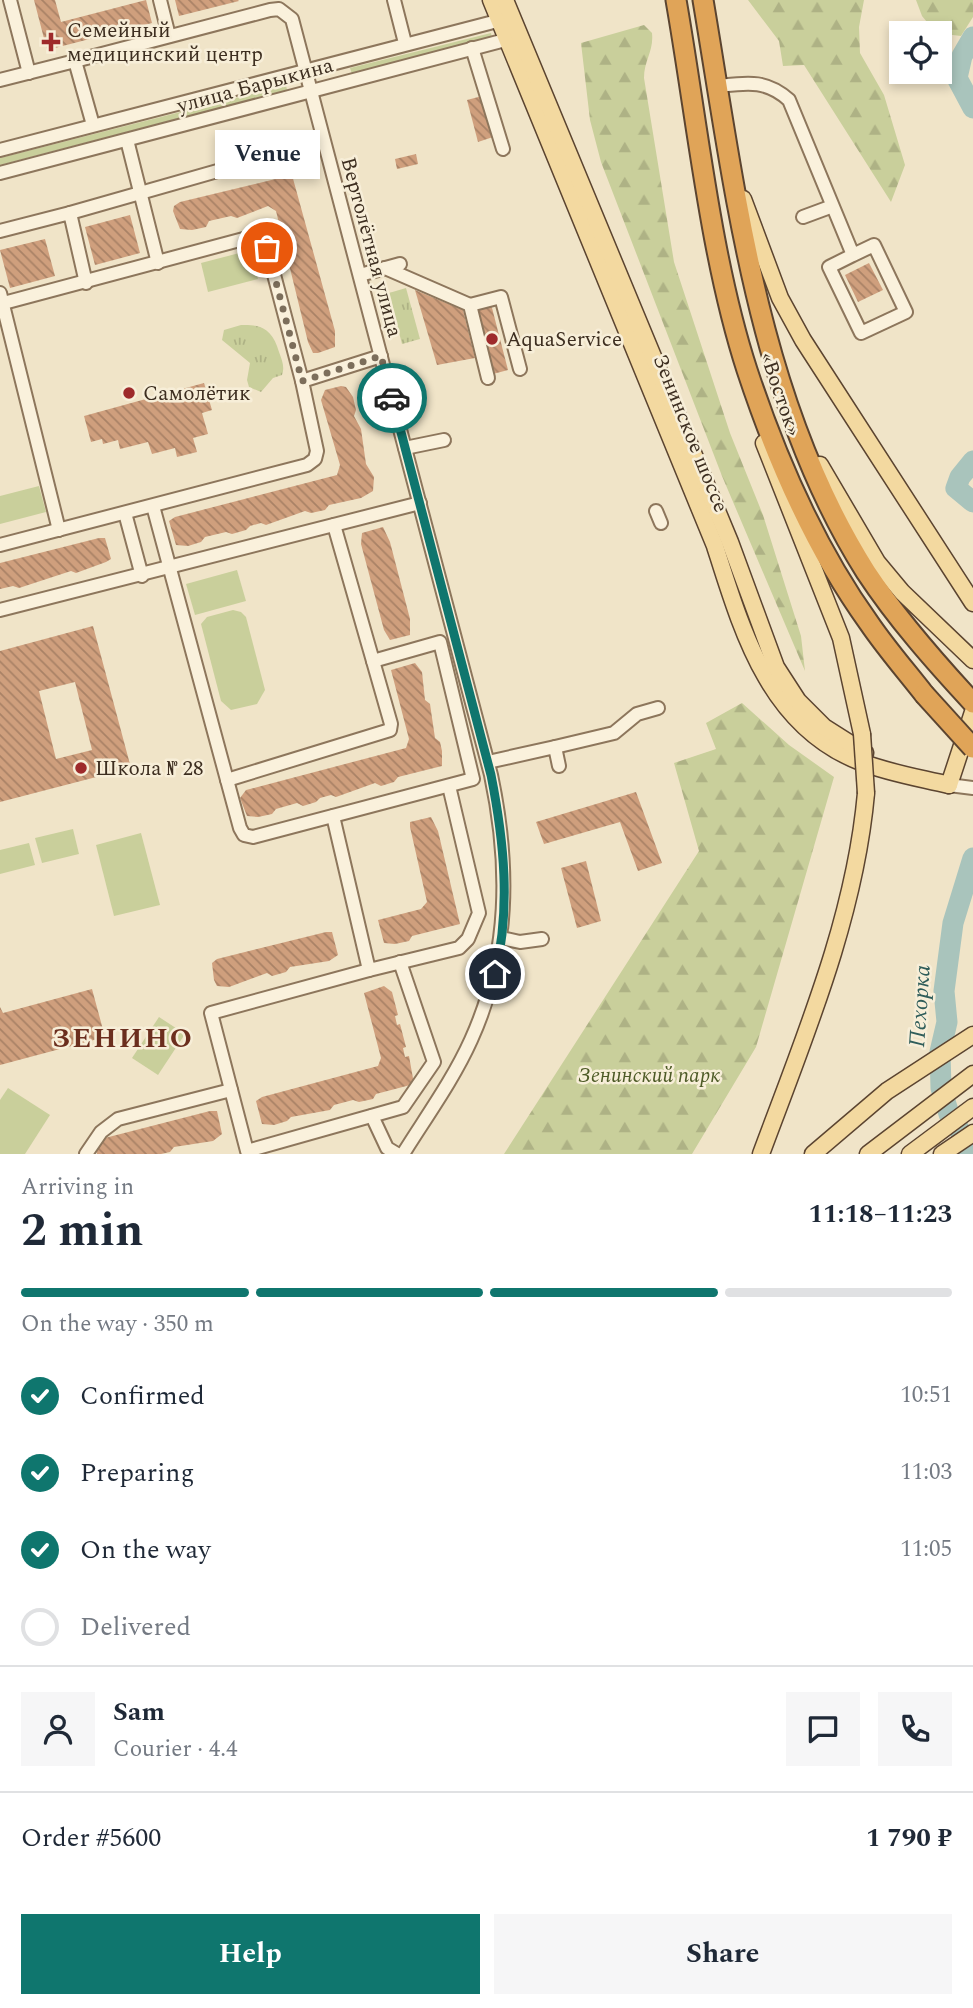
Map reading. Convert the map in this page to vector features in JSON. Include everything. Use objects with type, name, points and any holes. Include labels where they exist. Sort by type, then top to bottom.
[{"type":"highway","name":"«Восток»","points":[[676,0],[724,278],[746,367],[764,418],[813,530],[868,623],[924,694],[973,748]]},
{"type":"highway","name":"«Восток»","points":[[703,0],[745,243],[791,416],[833,513],[890,606],[973,703]]},
{"type":"main road","name":"Зенинское шоссе","points":[[491,0],[506,19],[514,38],[715,546],[742,631],[761,672],[787,710],[816,737],[859,762],[949,785]]},
{"type":"main road","name":"Зенинское шоссе","points":[[505,0],[506,19]]},
{"type":"main road","points":[[733,168],[763,258],[786,309],[858,427],[973,603]]},
{"type":"main road","points":[[724,278],[746,386],[786,503],[816,569],[841,638],[862,734],[866,793],[855,866],[815,1009],[761,1154]]},
{"type":"main road","points":[[776,367],[816,457],[877,562],[902,592],[971,659]]},
{"type":"main road","points":[[949,785],[973,712]]},
{"type":"main road","points":[[814,1152],[887,1091],[973,1035]]},
{"type":"main road","points":[[868,1154],[973,1074]]},
{"type":"main road","points":[[910,1154],[973,1107]]},
{"type":"main road","points":[[942,1154],[973,1133]]},
{"type":"street","points":[[10,0],[29,73]]},
{"type":"street","points":[[160,0],[169,36]]},
{"type":"street","points":[[394,0],[405,43]]},
{"type":"street","points":[[0,80],[169,36],[269,5]]},
{"type":"street","name":"Вертолётная улица","points":[[269,5],[292,19],[455,637],[501,824],[504,861],[501,938],[491,988],[470,1043],[403,1154]]},
{"type":"street","name":"улица Барыкина","points":[[0,150],[506,19]]},
{"type":"street","name":"улица Барыкина","points":[[0,173],[514,38]]},
{"type":"street","points":[[472,48],[503,149]]},
{"type":"street","points":[[75,61],[93,125]]},
{"type":"street","points":[[718,86],[755,82],[778,90],[789,100],[830,207],[853,255]]},
{"type":"street","points":[[127,140],[158,263]]},
{"type":"street","points":[[0,231],[284,152]]},
{"type":"street","points":[[803,217],[830,207]]},
{"type":"street","points":[[70,213],[86,283]]},
{"type":"street","points":[[0,545],[60,530],[153,506],[307,465],[315,459],[317,451],[302,381],[267,248],[260,239],[251,237],[86,283],[1,300],[60,530]]},
{"type":"street","points":[[874,245],[906,312],[861,333],[829,267],[853,255],[874,245]]},
{"type":"street","points":[[360,275],[400,264]]},
{"type":"street","points":[[385,268],[470,305],[501,297],[520,369]]},
{"type":"street","points":[[470,305],[488,378]]},
{"type":"street","points":[[302,381],[381,356]]},
{"type":"street","points":[[405,448],[444,440]]},
{"type":"street","points":[[0,610],[142,576],[420,503]]},
{"type":"street","points":[[153,506],[168,569],[244,835],[253,837],[473,779],[489,769],[555,747],[614,733],[637,714],[658,709]]},
{"type":"street","points":[[125,513],[142,576]]},
{"type":"street","points":[[228,780],[390,730],[391,724],[334,525]]},
{"type":"street","points":[[373,661],[455,637]]},
{"type":"street","points":[[440,642],[473,779]]},
{"type":"street","points":[[555,747],[559,766]]},
{"type":"street","points":[[949,785],[973,788]]},
{"type":"street","points":[[400,962],[434,1062],[403,1107],[280,1148],[241,1152],[231,1090],[211,1013],[369,970],[400,962],[458,948],[468,939],[479,913],[449,786]]},
{"type":"street","points":[[333,816],[369,970]]},
{"type":"street","points":[[501,938],[520,942],[542,939]]},
{"type":"street","points":[[86,1154],[101,1132],[118,1119],[231,1090]]},
{"type":"street","points":[[372,1116],[387,1148],[397,1154]]},
{"type":"green space","points":[[748,0],[864,0],[859,27],[860,53],[884,95],[905,165],[891,202],[804,65],[783,66],[779,41]]},
{"type":"green space","points":[[916,0],[973,0],[973,17],[961,36],[952,35],[952,21],[926,21]]},
{"type":"green space","points":[[644,25],[652,33],[652,45],[644,78],[674,262],[730,433],[763,515],[801,636],[805,671],[722,476],[601,162],[590,120],[581,43]]},
{"type":"green space","points":[[491,33],[492,38],[352,74],[350,68]]},
{"type":"green space","points":[[286,85],[287,90],[0,165],[0,158]]},
{"type":"green space","points":[[251,250],[258,279],[208,292],[201,263]]},
{"type":"green space","points":[[406,288],[420,339],[402,344],[389,293]]},
{"type":"green space","points":[[241,325],[266,330],[274,339],[282,361],[282,375],[273,378],[261,392],[249,387],[247,380],[250,363],[222,340],[224,330]]},
{"type":"green space","points":[[39,486],[46,512],[0,524],[0,496]]},
{"type":"green space","points":[[237,570],[246,601],[195,615],[186,584]]},
{"type":"green space","points":[[233,610],[246,617],[265,690],[257,704],[231,710],[221,701],[201,624],[207,617]]},
{"type":"green space","name":"Зенинский парк","points":[[742,703],[789,745],[834,777],[756,1047],[692,1154],[504,1154],[699,851],[674,763],[716,749],[706,723]]},
{"type":"green space","points":[[73,829],[79,854],[42,863],[35,838]]},
{"type":"green space","points":[[141,833],[160,905],[114,916],[96,845]]},
{"type":"green space","points":[[29,843],[35,865],[0,874],[0,850]]},
{"type":"green space","points":[[159,1017],[185,1034],[158,1075],[132,1058]]},
{"type":"green space","points":[[8,1088],[50,1115],[25,1154],[0,1154],[0,1100]]},
{"type":"building","points":[[34,0],[55,0],[61,22],[146,0],[152,23],[47,50]]},
{"type":"building","points":[[175,0],[238,0],[239,1],[179,16]]},
{"type":"building","points":[[482,96],[493,137],[478,142],[467,100]]},
{"type":"building","points":[[416,154],[418,164],[397,169],[395,159]]},
{"type":"building","points":[[292,175],[335,331],[335,347],[318,353],[313,353],[308,342],[276,211],[268,206],[237,218],[231,216],[209,221],[206,227],[192,230],[180,229],[173,211],[174,206],[180,202]]},
{"type":"building","points":[[130,215],[140,253],[95,265],[85,227]]},
{"type":"building","points":[[45,239],[55,276],[10,288],[0,250]]},
{"type":"building","points":[[869,263],[883,290],[858,302],[845,275]]},
{"type":"building","points":[[415,290],[463,310],[475,358],[437,365]]},
{"type":"building","name":"AquaService","points":[[491,304],[508,370],[493,374],[476,308]]},
{"type":"building","points":[[204,383],[212,410],[202,413],[208,434],[193,438],[197,452],[177,457],[175,448],[152,454],[148,442],[120,449],[118,440],[103,444],[102,439],[91,442],[84,416]]},
{"type":"building","points":[[346,387],[353,397],[356,410],[354,416],[361,429],[366,464],[374,477],[373,491],[361,498],[329,505],[325,510],[311,513],[305,511],[266,525],[261,523],[250,526],[232,534],[226,532],[205,537],[201,542],[188,546],[176,545],[169,521],[175,517],[337,475],[340,465],[321,400],[325,390]]},
{"type":"building","points":[[383,527],[390,542],[410,619],[410,635],[390,640],[384,630],[361,544],[362,533]]},
{"type":"building","points":[[105,538],[111,559],[106,562],[19,588],[13,586],[0,589],[0,563]]},
{"type":"building","points":[[93,626],[131,768],[0,802],[0,651]],"holes":[[[75,682],[92,750],[56,759],[39,691]]]},
{"type":"building","points":[[415,663],[422,672],[425,700],[430,704],[435,738],[440,742],[442,751],[442,766],[398,777],[394,782],[381,786],[375,783],[336,797],[331,795],[320,798],[303,806],[297,803],[276,809],[272,814],[247,816],[240,798],[246,790],[406,748],[409,739],[391,670]]},
{"type":"building","points":[[636,792],[662,863],[638,871],[620,822],[544,844],[536,822]]},
{"type":"building","points":[[431,817],[438,831],[460,924],[412,936],[409,941],[384,943],[378,920],[421,909],[427,902],[410,822]]},
{"type":"building","points":[[586,861],[601,921],[577,928],[561,868]]},
{"type":"building","points":[[332,932],[338,955],[329,961],[290,967],[286,972],[272,976],[267,973],[229,987],[217,986],[214,980],[212,963],[217,959]]},
{"type":"building","points":[[384,986],[392,992],[398,1015],[395,1016],[397,1025],[400,1024],[406,1047],[403,1048],[405,1057],[409,1056],[414,1084],[376,1094],[373,1099],[359,1102],[353,1100],[334,1105],[330,1110],[291,1117],[274,1125],[262,1124],[256,1101],[262,1097],[378,1066],[381,1058],[364,993]]},
{"type":"building","points":[[92,989],[105,1037],[0,1065],[0,1007],[3,1013]]},
{"type":"building","points":[[217,1111],[222,1134],[213,1141],[174,1147],[170,1152],[161,1154],[97,1154],[96,1142],[101,1139]]},
{"type":"waterway","name":"Пехорка","points":[[973,37],[962,56],[957,78],[973,108]]},
{"type":"waterway","name":"Пехорка","points":[[973,461],[960,477],[956,488],[973,502]]},
{"type":"waterway","name":"Пехорка","points":[[969,1154],[970,1146],[949,1114],[941,1088],[940,1052],[947,1022],[944,991],[953,923],[973,858]]},
{"type":"way so far","points":[[267,248],[302,381],[381,356],[392,398]]},
{"type":"place","name":"Семейный медицинский центр","points":[[51,42]]},
{"type":"place","name":"Venue","points":[[267,248]]},
{"type":"place","name":"AquaService","points":[[492,339]]},
{"type":"place","name":"Самолётик","points":[[129,393]]},
{"type":"place","name":"Школа № 28","points":[[81,768]]},
{"type":"district","name":"ЗЕНИНО","points":[[123,1037]]},
{"type":"route","points":[[392,398],[491,775],[501,824],[505,901],[495,974]]}]
